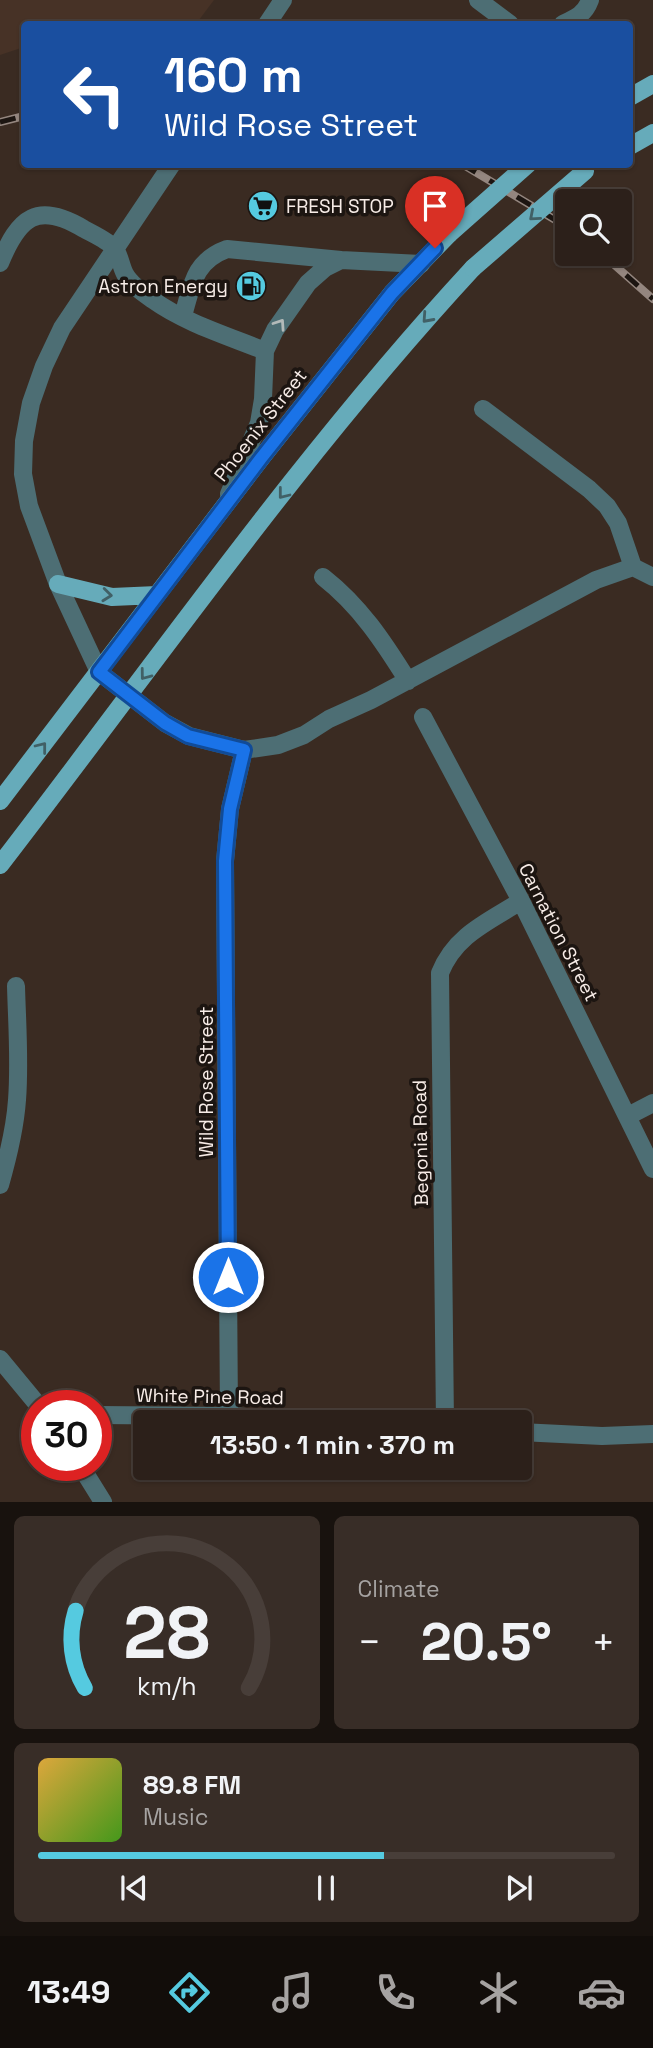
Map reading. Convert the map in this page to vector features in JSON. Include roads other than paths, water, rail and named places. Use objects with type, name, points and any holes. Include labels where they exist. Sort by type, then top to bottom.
[{"type":"main road","points":[[633,95],[653,84]]},
{"type":"main road","points":[[633,144],[653,133]]},
{"type":"main road","name":"Phoenix Street","points":[[0,801],[225,504],[392,293],[449,234],[523,168]]},
{"type":"main road","points":[[0,865],[280,497],[371,383],[473,268],[592,168]]},
{"type":"main road","points":[[58,584],[112,597],[157,595]]},
{"type":"street","points":[[269,21],[283,0]]},
{"type":"street","points":[[478,0],[506,21]]},
{"type":"street","points":[[570,21],[587,9],[590,0]]},
{"type":"street","points":[[169,168],[62,328],[44,366],[32,402],[24,440],[23,474],[29,506],[58,584],[99,672],[165,723],[188,736],[244,750],[278,745],[304,735],[329,719],[408,681],[596,580],[633,567]]},
{"type":"street","points":[[0,263],[10,239],[20,226],[33,217],[64,217],[114,248],[126,276],[157,303],[265,351]]},
{"type":"street","points":[[183,316],[197,271],[216,253],[227,249],[341,260],[421,264]]},
{"type":"street","points":[[225,504],[259,423],[264,399],[265,351],[275,330],[309,283],[325,268],[341,260]]},
{"type":"street","points":[[482,409],[589,489],[607,506],[618,523],[633,567],[653,577]]},
{"type":"street","points":[[323,577],[345,594],[365,615],[408,681]]},
{"type":"street","name":"Carnation Street","points":[[423,717],[521,901],[653,1169]]},
{"type":"street","name":"Wild Rose Street","points":[[229,1410],[225,861],[230,809],[244,750]]},
{"type":"street","name":"Begonia Road","points":[[444,1410],[440,973],[447,956],[458,943],[521,901]]},
{"type":"street","points":[[0,1185],[17,1101],[16,986]]},
{"type":"street","points":[[628,1116],[653,1103]]},
{"type":"street","points":[[0,1359],[26,1390]]},
{"type":"street","name":"White Pine Road","points":[[112,1415],[133,1415]]},
{"type":"street","points":[[532,1433],[602,1436],[653,1434]]},
{"type":"street","points":[[90,1481],[103,1502]]},
{"type":"railway","points":[[0,122],[21,117]]},
{"type":"railway","points":[[469,168],[555,220]]},
{"type":"railway","points":[[616,266],[653,299]]},
{"type":"place","name":"FRESH STOP","points":[[263,206]]},
{"type":"place","name":"Astron Energy","points":[[251,286]]}]
